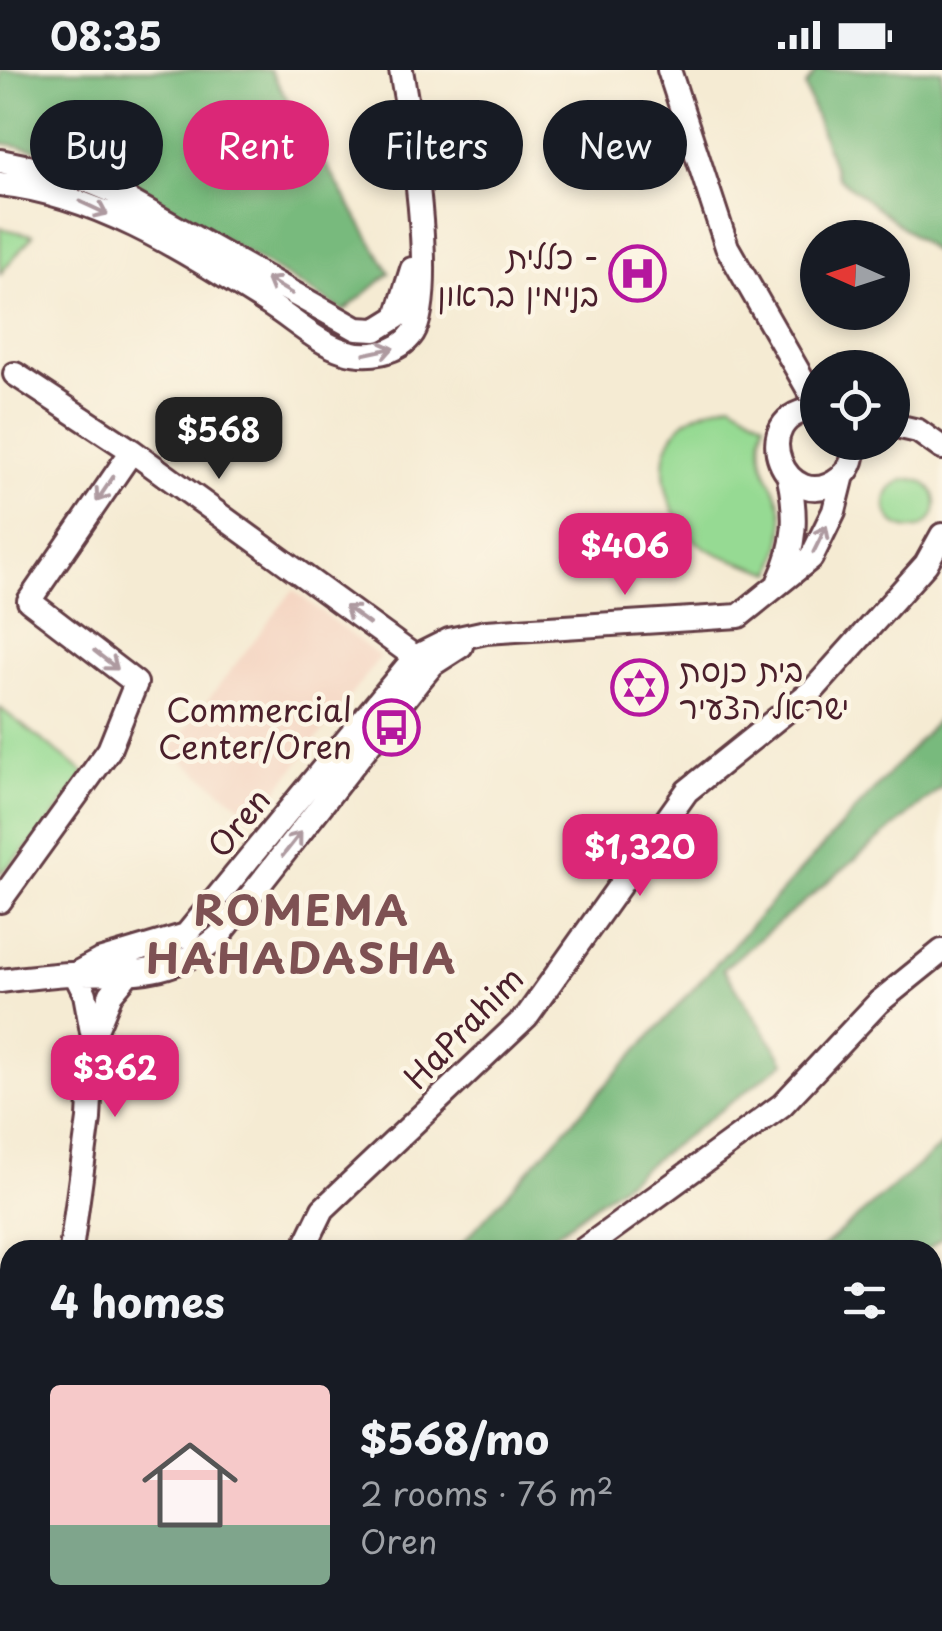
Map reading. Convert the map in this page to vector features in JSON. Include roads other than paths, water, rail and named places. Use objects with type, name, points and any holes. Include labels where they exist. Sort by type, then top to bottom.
[{"type":"street","points":[[0,184],[52,192],[85,204],[185,252],[324,343],[360,354],[401,346],[415,331],[422,267],[400,70]]},
{"type":"street","points":[[669,70],[728,247],[800,385]]},
{"type":"street","points":[[0,161],[82,178],[110,190],[357,329],[376,330],[396,317],[409,289],[419,216]]},
{"type":"street","points":[[15,374],[132,451],[415,657],[418,682]]},
{"type":"street","points":[[776,589],[794,543],[796,511],[790,478],[777,456],[777,438],[800,418]]},
{"type":"street","points":[[910,429],[918,430],[942,448]]},
{"type":"street","points":[[0,901],[109,750],[136,683],[29,601],[132,451]]},
{"type":"street","points":[[790,478],[812,487],[825,486],[849,460]]},
{"type":"street","name":"Oren","points":[[75,974],[99,961],[186,934],[415,657],[449,640],[486,632],[739,616],[811,558],[834,511],[850,460]]},
{"type":"street","name":"HaPrahim","points":[[308,1240],[323,1209],[526,1016],[686,791],[814,689],[926,564],[942,535]]},
{"type":"street","name":"Oren","points":[[75,974],[127,975],[185,962],[220,936],[418,682],[434,664],[486,632]]},
{"type":"street","points":[[597,1240],[782,1104],[879,1002],[942,951]]},
{"type":"street","points":[[0,981],[75,974],[84,994],[93,1037],[89,1118],[72,1240]]},
{"type":"street","points":[[93,1037],[104,1005],[127,975]]},
{"type":"place","name":"כללית - בנימין בראון","points":[[638,274]]},
{"type":"place","name":"בית כנסת ישראל הצעיר","points":[[640,687]]},
{"type":"place","name":"Commercial Center/Oren","points":[[391,727]]},
{"type":"district","name":"ROMEMA HAHADASHA","points":[[302,932]]}]
